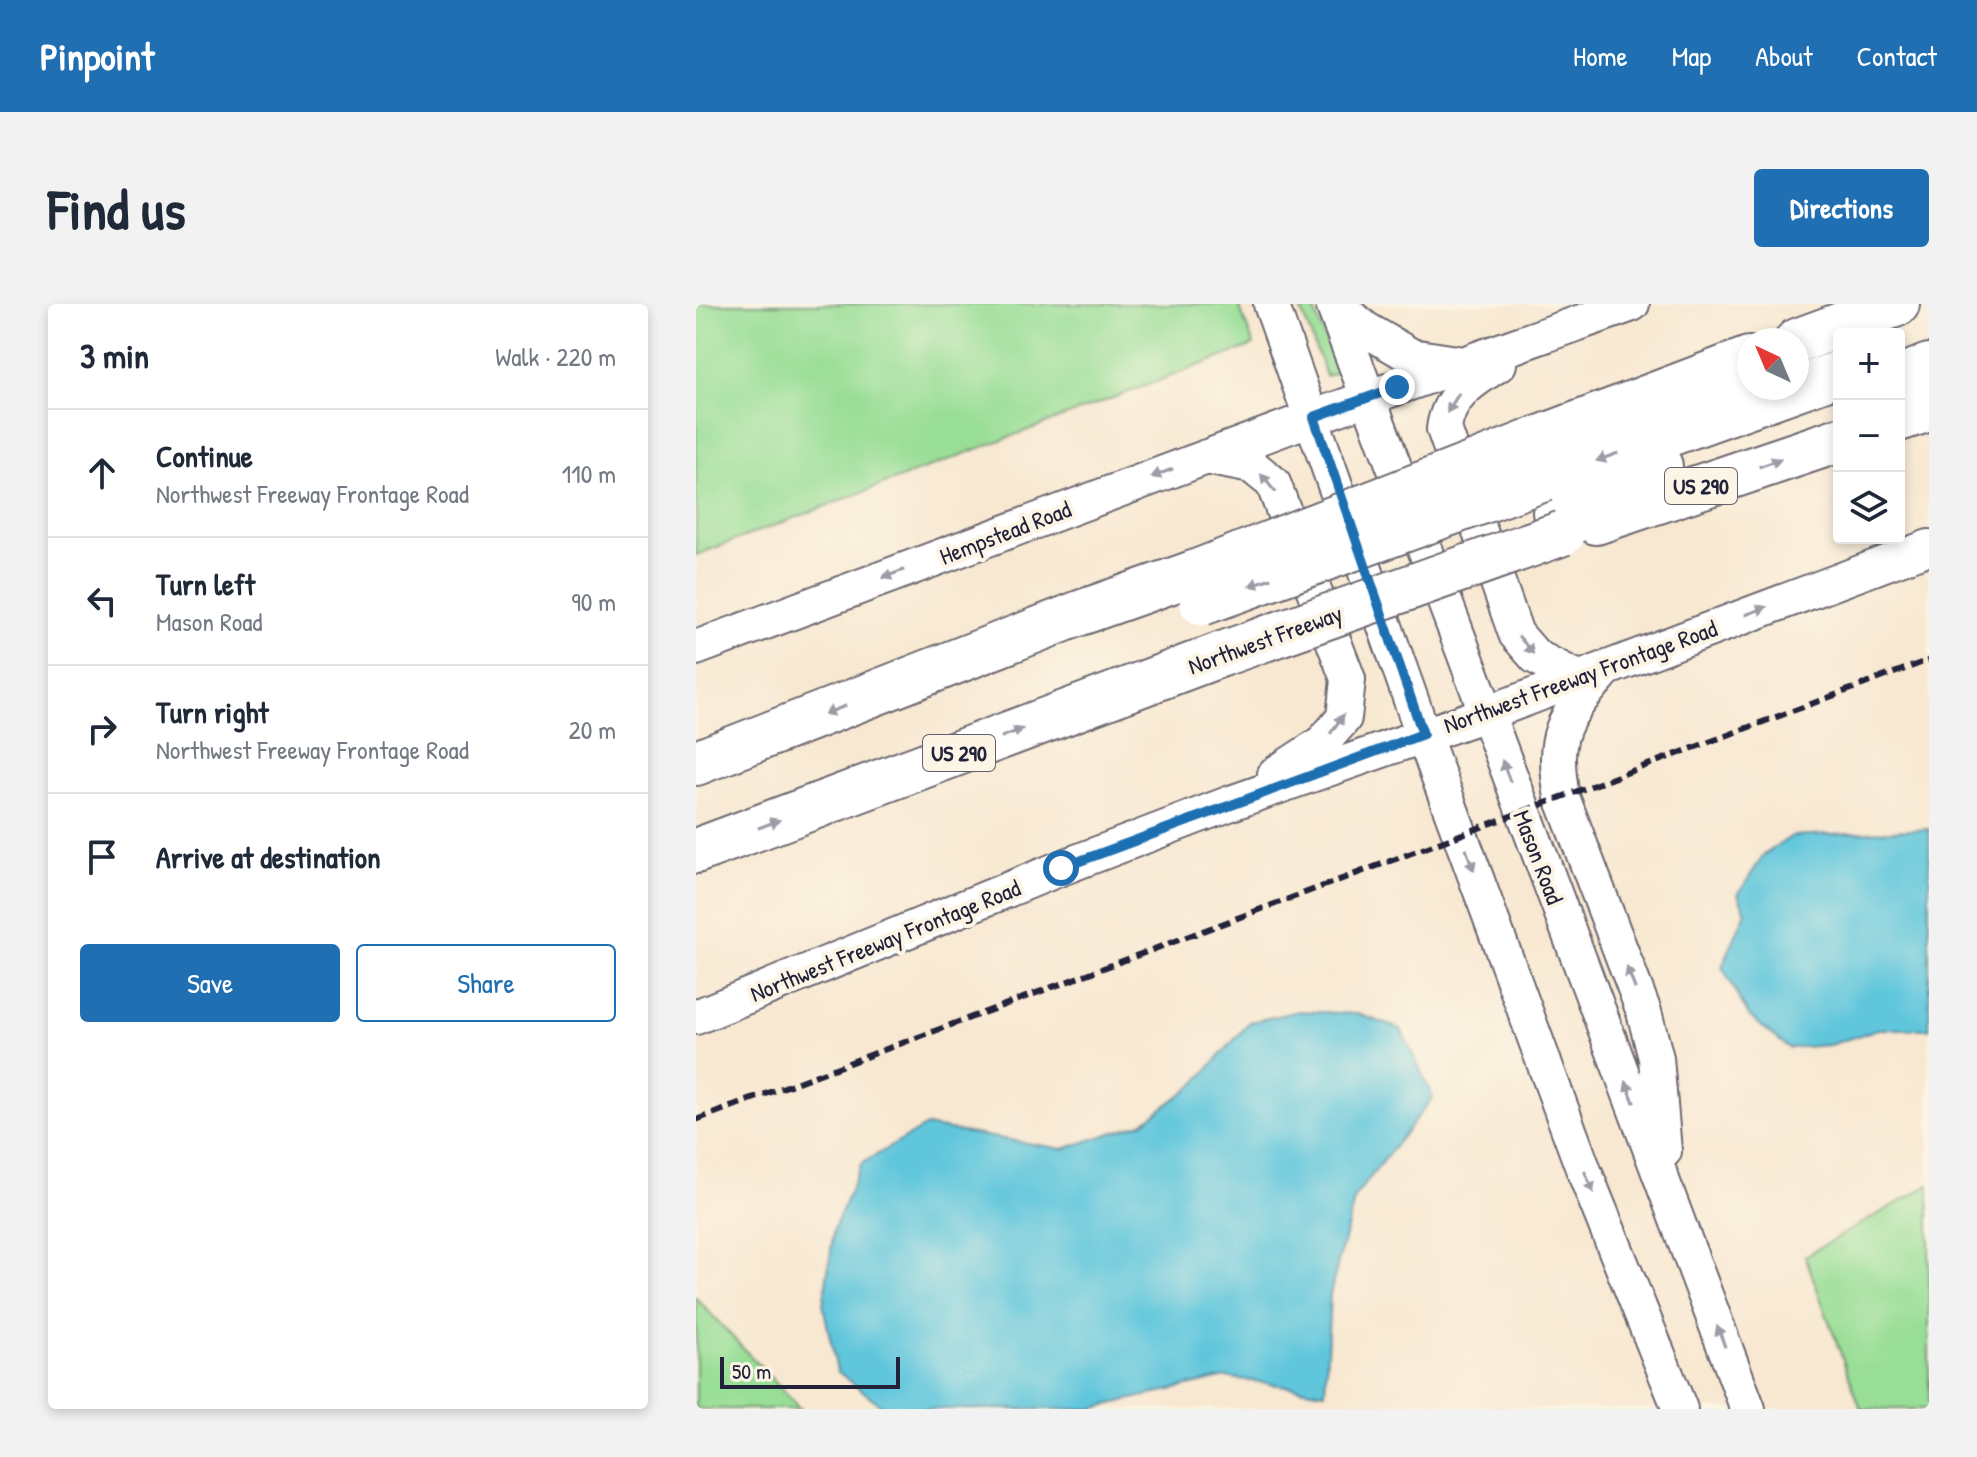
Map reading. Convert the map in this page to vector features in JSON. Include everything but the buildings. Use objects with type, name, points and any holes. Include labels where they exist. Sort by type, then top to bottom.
[{"type":"highway","points":[[1809,337],[1897,304]]},
{"type":"highway","points":[[1905,350],[1929,341]]},
{"type":"highway","points":[[1905,376],[1929,366]]},
{"type":"highway","name":"Northwest Freeway","points":[[696,851],[1280,633],[1551,491],[1737,367]]},
{"type":"highway","points":[[1551,491],[1833,375]]},
{"type":"highway","points":[[1551,491],[1654,468],[1833,402]]},
{"type":"highway","points":[[1905,417],[1929,409]]},
{"type":"highway","name":"Northwest Freeway","points":[[696,763],[1080,613],[1197,588],[1551,491],[1833,441]]},
{"type":"main road","points":[[1271,304],[1314,417],[1423,734],[1584,1171],[1680,1409]]},
{"type":"main road","points":[[1334,304],[1365,329],[1411,356],[1466,364]]},
{"type":"main road","name":"Mason Road","points":[[1334,304],[1485,714],[1748,1409]]},
{"type":"main road","points":[[1314,417],[1537,341],[1632,304]]},
{"type":"main road","points":[[1537,341],[1465,387],[1446,413],[1444,429],[1516,634],[1536,657],[1593,672],[1560,732],[1556,764],[1562,797],[1644,1012],[1656,1058],[1668,1192]]},
{"type":"main road","name":"Hempstead Road","points":[[696,648],[1314,417]]},
{"type":"main road","points":[[1206,457],[1252,466],[1273,483],[1348,679],[1344,718],[1322,743],[1231,803]]},
{"type":"main road","name":"Northwest Freeway Frontage Road","points":[[696,1017],[1061,868],[1231,803],[1485,714],[1929,547]]},
{"type":"green space","points":[[696,304],[1238,304],[1254,345],[696,555]]},
{"type":"green space","points":[[1299,304],[1312,304],[1338,372],[1326,376]]},
{"type":"green space","points":[[1929,1185],[1929,1409],[1861,1409],[1805,1256]]},
{"type":"green space","points":[[696,1298],[800,1409],[696,1409]]},
{"type":"water","points":[[1929,829],[1929,1029],[1878,1029],[1830,1045],[1789,1048],[1749,1016],[1722,967],[1746,912],[1738,894],[1764,855],[1792,836]]},
{"type":"water","points":[[1299,1011],[1358,1014],[1401,1029],[1433,1097],[1355,1197],[1330,1294],[1325,1392],[1226,1377],[1090,1409],[886,1409],[837,1371],[823,1305],[834,1229],[861,1164],[926,1126],[1063,1149],[1142,1123],[1195,1084],[1250,1022]]},
{"type":"railway","points":[[696,1120],[1929,660]]},
{"type":"route","points":[[1061,868],[1423,734],[1314,417],[1397,387]]}]
